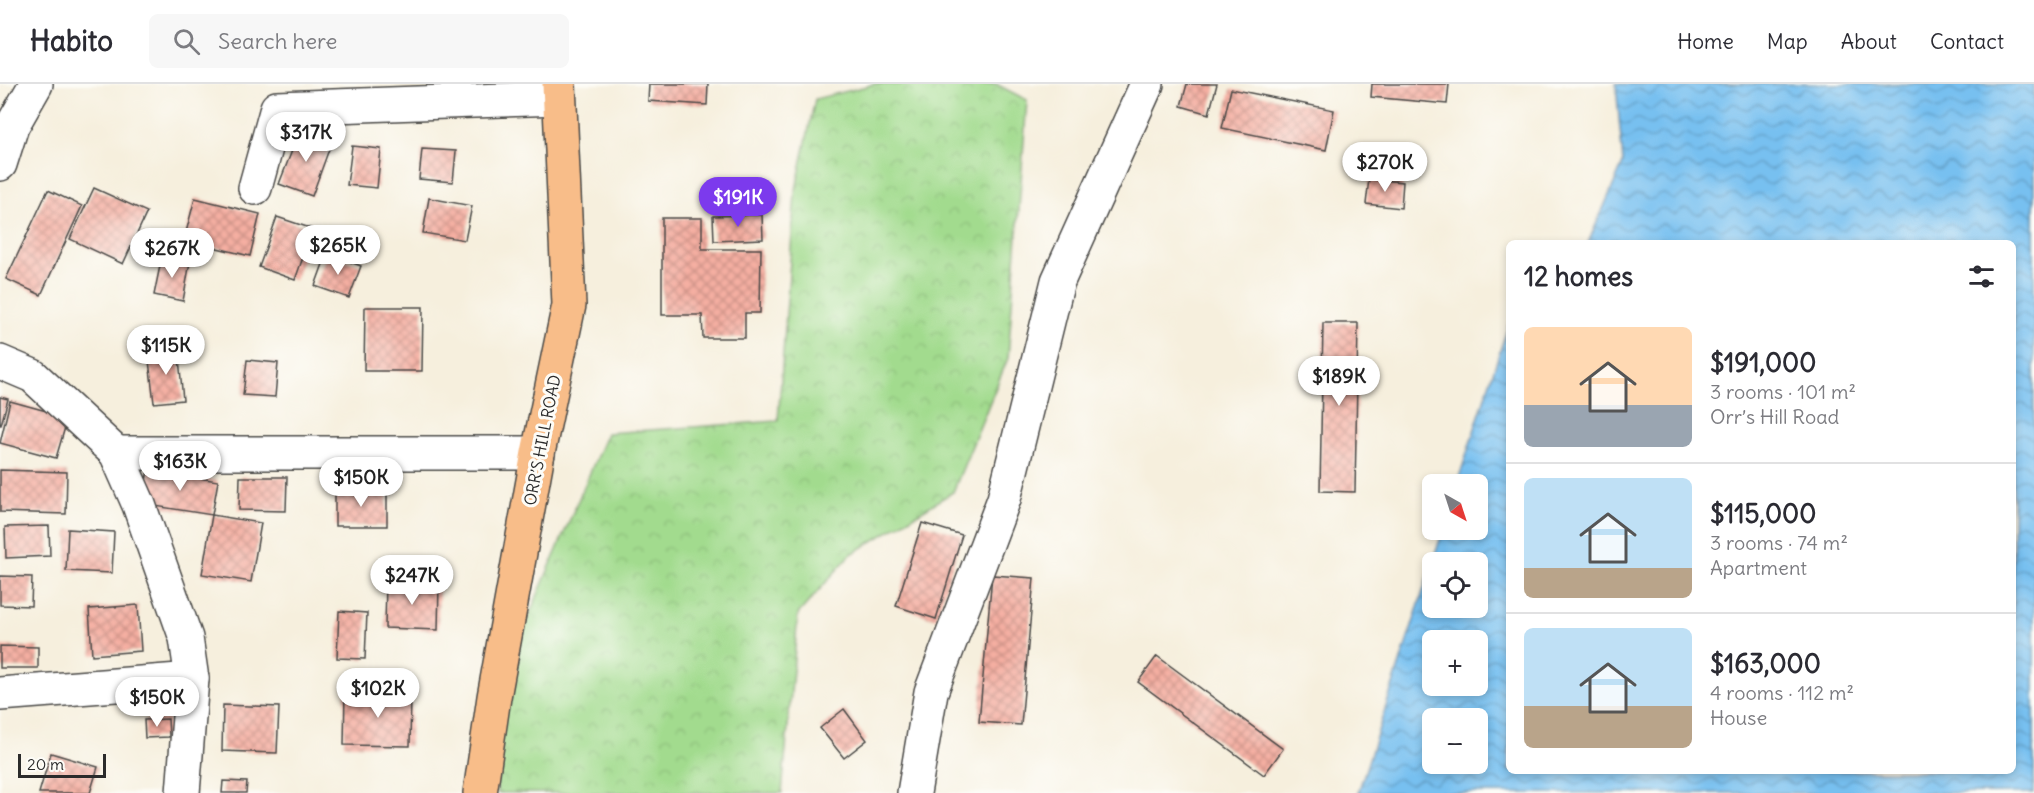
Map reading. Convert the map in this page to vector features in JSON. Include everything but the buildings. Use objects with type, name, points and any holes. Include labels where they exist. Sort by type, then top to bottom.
[{"type":"main road","name":"ORR’S HILL ROAD","points":[[480,793],[494,697],[538,453],[569,305],[559,91]]},
{"type":"street","points":[[0,164],[12,126],[36,84]]},
{"type":"street","points":[[914,793],[931,692],[1004,499],[1058,281],[1147,84]]},
{"type":"street","points":[[255,188],[277,108],[559,91]]},
{"type":"street","points":[[0,362],[33,376],[116,453],[139,505],[186,638],[192,679],[183,793]]},
{"type":"street","points":[[116,453],[538,453]]},
{"type":"street","points":[[0,694],[192,679]]},
{"type":"green space","points":[[875,84],[996,84],[1027,100],[1008,358],[953,492],[850,555],[798,614],[782,793],[497,793],[494,697],[607,433],[778,421],[795,194],[815,99]]},
{"type":"water","points":[[1616,84],[2034,84],[2034,793],[1358,793],[1422,595],[1422,618],[1488,618],[1488,552],[1436,552],[1440,540],[1488,540],[1488,474],[1460,474],[1506,332],[1506,774],[2016,774],[2016,240],[1589,240],[1623,163]]}]
